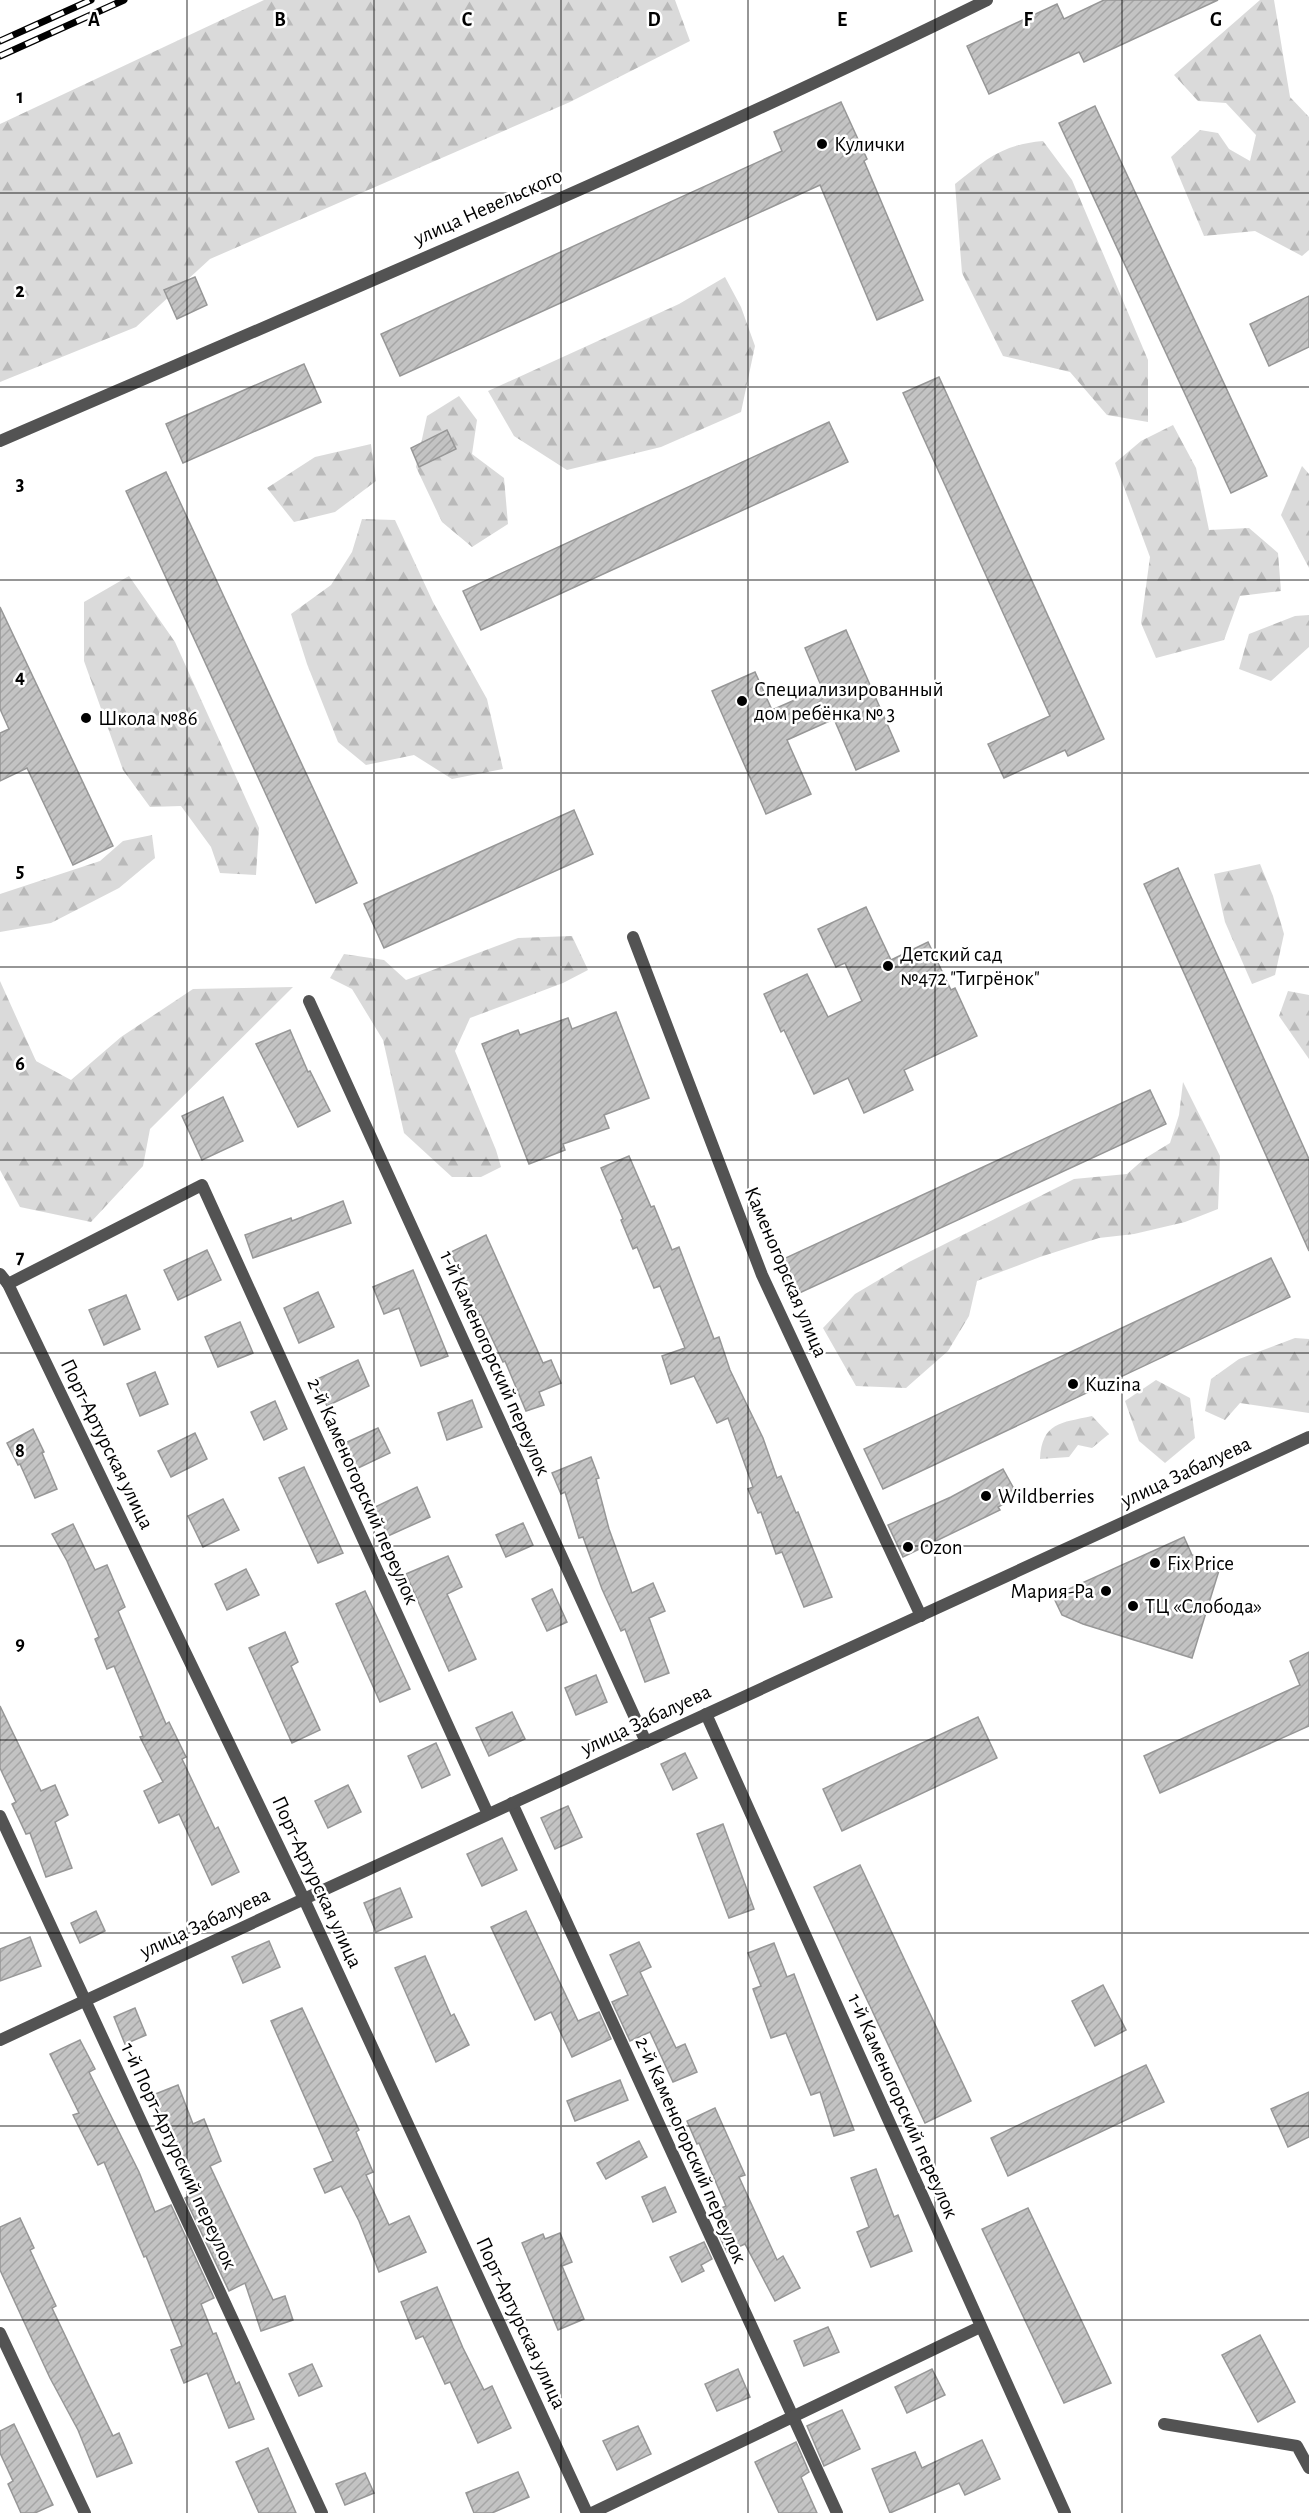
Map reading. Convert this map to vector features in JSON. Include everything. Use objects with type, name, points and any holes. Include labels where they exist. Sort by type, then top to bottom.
[{"type":"street","name":"улица Невельского","points":[[0,441],[790,95],[987,0]]},
{"type":"street","name":"Каменогорская улица","points":[[633,937],[762,1275],[921,1616]]},
{"type":"street","name":"1-й Каменогорский переулок","points":[[309,1001],[646,1742]]},
{"type":"street","name":"2-й Каменогорский переулок","points":[[4,1279],[202,1185],[488,1815]]},
{"type":"street","name":"Порт-Артурская улица","points":[[4,1279],[304,1899],[586,2513]]},
{"type":"street","name":"улица Забалуева","points":[[0,2040],[1309,1437]]},
{"type":"street","name":"1-й Каменогорский переулок","points":[[706,1714],[1065,2513]]},
{"type":"street","name":"2-й Каменогорский переулок","points":[[512,1803],[837,2513]]},
{"type":"street","name":"1-й Порт-Артурский переулок","points":[[0,1816],[322,2513]]},
{"type":"street","points":[[592,2513],[980,2326]]},
{"type":"street","points":[[0,2333],[85,2513]]},
{"type":"street","points":[[1164,2424],[1297,2446],[1309,2468]]},
{"type":"green space","points":[[264,0],[675,0],[690,41],[570,102],[210,259],[136,327],[0,382],[0,124]]},
{"type":"green space","points":[[1260,0],[1274,0],[1290,97],[1309,117],[1309,250],[1302,256],[1255,231],[1204,236],[1171,157],[1200,130],[1218,133],[1229,149],[1250,161],[1256,135],[1226,103],[1198,101],[1174,75]]},
{"type":"green space","points":[[1043,141],[1072,180],[1148,360],[1148,422],[1107,415],[1070,372],[1003,356],[962,273],[955,184],[986,160],[1005,150]]},
{"type":"green space","points":[[725,277],[741,307],[755,346],[741,412],[661,447],[567,470],[514,436],[488,391],[679,304]]},
{"type":"green space","points":[[459,396],[477,420],[472,454],[504,478],[508,524],[472,547],[442,522],[416,467],[427,416]]},
{"type":"green space","points":[[1173,425],[1196,468],[1209,530],[1249,528],[1278,553],[1281,591],[1240,596],[1224,640],[1156,658],[1141,623],[1150,557],[1115,463],[1141,441]]},
{"type":"green space","points":[[371,444],[376,481],[335,512],[294,522],[267,488],[315,457]]},
{"type":"green space","points":[[1302,466],[1309,474],[1309,568],[1281,515]]},
{"type":"green space","points":[[362,519],[395,520],[433,602],[487,699],[503,769],[452,779],[414,755],[366,765],[338,742],[307,664],[291,614],[331,585],[352,552]]},
{"type":"green space","points":[[129,576],[175,642],[259,828],[256,875],[220,873],[211,847],[181,806],[150,807],[123,770],[84,661],[84,602]]},
{"type":"green space","points":[[1309,615],[1309,647],[1271,681],[1239,669],[1249,634],[1295,616]]},
{"type":"green space","points":[[152,835],[155,858],[119,888],[51,923],[0,932],[0,894],[100,861],[123,841]]},
{"type":"green space","points":[[1260,864],[1273,896],[1284,934],[1275,975],[1252,984],[1225,922],[1214,874]]},
{"type":"green space","points":[[572,936],[588,970],[563,983],[470,1018],[455,1051],[501,1167],[481,1177],[452,1177],[404,1133],[383,1040],[352,989],[330,978],[344,954],[384,960],[406,980],[518,938]]},
{"type":"green space","points":[[0,981],[36,1061],[71,1080],[121,1037],[193,989],[293,987],[150,1129],[143,1166],[91,1222],[20,1207],[0,1170]]},
{"type":"green space","points":[[1288,991],[1309,995],[1309,1059],[1279,1016]]},
{"type":"green space","points":[[1183,1082],[1220,1156],[1218,1209],[1185,1222],[1134,1234],[1099,1238],[977,1281],[969,1316],[948,1351],[906,1388],[856,1386],[823,1328],[855,1294],[909,1262],[1074,1179],[1127,1174],[1144,1159],[1170,1143],[1179,1115]]},
{"type":"green space","points":[[1295,1338],[1309,1339],[1309,1413],[1240,1403],[1225,1420],[1205,1411],[1211,1379],[1239,1359]]},
{"type":"green space","points":[[1156,1380],[1190,1398],[1195,1438],[1165,1463],[1139,1441],[1125,1401]]},
{"type":"green space","points":[[1092,1416],[1109,1434],[1092,1448],[1078,1445],[1069,1457],[1040,1459],[1045,1438],[1055,1426]]},
{"type":"building","points":[[1104,0],[1218,0],[1084,62],[1079,52],[989,94],[967,46],[1057,4],[1064,19]]},
{"type":"building","points":[[841,102],[867,159],[864,161],[923,300],[877,320],[820,185],[400,376],[381,334],[782,151],[774,132]]},
{"type":"building","points":[[1095,106],[1267,476],[1231,493],[1059,123]]},
{"type":"building","points":[[195,277],[207,305],[177,319],[164,290]]},
{"type":"building","points":[[1309,296],[1309,347],[1269,366],[1250,324]]},
{"type":"building","points":[[304,364],[321,402],[183,463],[166,424]]},
{"type":"building","points":[[939,377],[1104,739],[1068,756],[1065,750],[1004,778],[988,744],[1050,716],[903,393]]},
{"type":"building","points":[[829,422],[848,462],[481,630],[463,591]]},
{"type":"building","points":[[447,430],[456,449],[419,467],[411,448]]},
{"type":"building","points":[[166,472],[357,883],[316,903],[126,491]]},
{"type":"building","points":[[0,607],[113,846],[73,865],[27,768],[0,781],[0,733],[9,729],[0,709]]},
{"type":"building","points":[[846,630],[899,751],[856,770],[834,719],[787,740],[811,794],[766,814],[712,691],[755,672],[772,710],[822,688],[805,648]]},
{"type":"building","points":[[574,810],[593,854],[384,948],[364,904]]},
{"type":"building","points":[[1178,868],[1309,1159],[1309,1251],[1144,884]]},
{"type":"building","points":[[866,907],[891,960],[928,942],[951,990],[955,988],[977,1036],[904,1070],[913,1090],[864,1113],[848,1078],[814,1094],[764,994],[807,974],[828,1017],[862,1001],[845,963],[836,967],[818,929]]},
{"type":"building","points":[[616,1012],[649,1098],[604,1115],[609,1128],[563,1144],[565,1150],[529,1164],[482,1044],[518,1030],[520,1035],[568,1018],[572,1029]]},
{"type":"building","points":[[290,1030],[308,1072],[310,1071],[330,1111],[298,1127],[256,1044]]},
{"type":"building","points":[[1150,1090],[1166,1124],[795,1295],[779,1261]]},
{"type":"building","points":[[223,1097],[243,1141],[202,1160],[182,1116]]},
{"type":"building","points":[[629,1156],[651,1207],[654,1206],[672,1250],[679,1247],[714,1339],[719,1337],[730,1370],[763,1438],[777,1478],[781,1476],[796,1513],[798,1512],[832,1597],[804,1607],[782,1552],[776,1554],[761,1512],[758,1513],[748,1489],[753,1487],[728,1418],[717,1423],[694,1376],[671,1384],[662,1356],[685,1348],[660,1286],[654,1288],[637,1247],[633,1249],[601,1168]]},
{"type":"building","points":[[343,1201],[351,1223],[253,1258],[245,1235],[291,1218],[292,1221]]},
{"type":"building","points":[[486,1235],[543,1363],[551,1360],[561,1383],[539,1392],[544,1405],[526,1411],[505,1361],[503,1362],[479,1315],[451,1252]]},
{"type":"building","points":[[207,1250],[221,1280],[178,1300],[164,1270]]},
{"type":"building","points":[[1271,1258],[1290,1297],[883,1489],[864,1449]]},
{"type":"building","points":[[413,1270],[448,1356],[421,1366],[399,1308],[384,1314],[373,1287]]},
{"type":"building","points":[[318,1292],[334,1327],[299,1343],[284,1308]]},
{"type":"building","points":[[126,1295],[140,1329],[104,1345],[89,1310]]},
{"type":"building","points":[[240,1322],[253,1353],[218,1367],[205,1337]]},
{"type":"building","points":[[358,1360],[369,1386],[327,1406],[315,1380]]},
{"type":"building","points":[[155,1372],[168,1404],[140,1416],[127,1384]]},
{"type":"building","points":[[472,1400],[482,1427],[447,1440],[438,1413]]},
{"type":"building","points":[[275,1401],[287,1429],[264,1440],[251,1412]]},
{"type":"building","points":[[378,1428],[390,1453],[354,1470],[343,1444]]},
{"type":"building","points":[[33,1429],[57,1489],[35,1498],[20,1464],[18,1465],[7,1443]]},
{"type":"building","points":[[195,1433],[207,1459],[171,1477],[158,1451]]},
{"type":"building","points":[[591,1457],[599,1478],[596,1479],[609,1529],[632,1593],[653,1583],[665,1611],[649,1618],[669,1673],[645,1682],[625,1629],[621,1631],[602,1589],[583,1537],[579,1538],[565,1492],[561,1494],[552,1473]]},
{"type":"building","points":[[304,1467],[343,1553],[318,1563],[279,1478]]},
{"type":"building","points":[[1003,1469],[1018,1496],[998,1507],[1000,1510],[903,1557],[888,1525],[951,1497]]},
{"type":"building","points":[[417,1487],[430,1517],[388,1536],[375,1507]]},
{"type":"building","points":[[223,1499],[239,1530],[203,1547],[188,1516]]},
{"type":"building","points":[[523,1523],[533,1545],[506,1557],[496,1535]]},
{"type":"building","points":[[73,1524],[95,1570],[107,1565],[125,1607],[118,1611],[166,1724],[169,1722],[186,1757],[182,1759],[215,1829],[218,1827],[239,1872],[212,1885],[179,1814],[159,1823],[144,1791],[163,1782],[140,1737],[143,1736],[114,1666],[107,1669],[95,1639],[99,1637],[67,1561],[52,1534]]},
{"type":"building","name":"ТЦ «Слобода»","points":[[1184,1537],[1192,1555],[1221,1564],[1192,1658],[1083,1624],[1062,1615],[1053,1596]]},
{"type":"building","points":[[448,1556],[462,1587],[447,1594],[476,1659],[449,1671],[406,1574]]},
{"type":"building","points":[[246,1569],[259,1595],[227,1610],[215,1584]]},
{"type":"building","points":[[552,1589],[567,1622],[547,1631],[532,1599]]},
{"type":"building","points":[[365,1591],[410,1689],[380,1702],[336,1604]]},
{"type":"building","points":[[285,1632],[298,1662],[291,1666],[320,1730],[292,1743],[249,1648]]},
{"type":"building","points":[[1309,1652],[1309,1726],[1160,1793],[1144,1756],[1300,1685],[1290,1661]]},
{"type":"building","points":[[596,1675],[607,1702],[576,1715],[565,1688]]},
{"type":"building","points":[[0,1706],[41,1791],[55,1785],[68,1815],[55,1822],[72,1868],[46,1877],[30,1833],[26,1834],[12,1804],[16,1802],[0,1768]]},
{"type":"building","points":[[512,1712],[525,1739],[489,1756],[476,1728]]},
{"type":"building","points":[[978,1717],[997,1758],[842,1831],[823,1789]]},
{"type":"building","points":[[436,1743],[450,1775],[422,1788],[408,1756]]},
{"type":"building","points":[[685,1753],[697,1778],[673,1790],[661,1764]]},
{"type":"building","points":[[348,1785],[361,1812],[328,1828],[315,1801]]},
{"type":"building","points":[[568,1806],[582,1837],[555,1849],[541,1818]]},
{"type":"building","points":[[723,1824],[754,1909],[729,1918],[697,1834]]},
{"type":"building","points":[[502,1838],[517,1870],[482,1886],[467,1854]]},
{"type":"building","points":[[860,1865],[971,2101],[925,2123],[814,1887]]},
{"type":"building","points":[[400,1888],[412,1917],[376,1932],[364,1903]]},
{"type":"building","points":[[96,1911],[105,1931],[80,1943],[71,1923]]},
{"type":"building","points":[[526,1911],[578,2021],[599,2012],[611,2039],[572,2057],[551,2012],[535,2020],[491,1927]]},
{"type":"building","points":[[30,1937],[41,1966],[0,1981],[0,1949]]},
{"type":"building","points":[[269,1941],[280,1967],[243,1983],[232,1957]]},
{"type":"building","points":[[639,1942],[651,1967],[640,1972],[676,2048],[685,2044],[697,2072],[673,2082],[650,2032],[630,2041],[612,2002],[628,1995],[610,1955]]},
{"type":"building","points":[[774,1943],[787,1977],[794,1974],[854,2130],[834,2136],[820,2092],[811,2095],[786,2033],[771,2038],[753,1989],[761,1986],[748,1953]]},
{"type":"building","points":[[425,1956],[451,2016],[454,2014],[469,2045],[436,2062],[395,1968]]},
{"type":"building","points":[[1103,1985],[1126,2030],[1095,2046],[1072,2001]]},
{"type":"building","points":[[135,2008],[146,2035],[125,2044],[114,2017]]},
{"type":"building","points":[[302,2008],[359,2130],[356,2132],[373,2172],[366,2175],[389,2225],[409,2216],[426,2252],[379,2272],[359,2221],[341,2186],[325,2193],[314,2169],[333,2161],[271,2021]]},
{"type":"building","points":[[80,2040],[95,2069],[89,2072],[139,2172],[155,2212],[171,2205],[214,2298],[201,2304],[213,2334],[216,2333],[236,2384],[239,2382],[254,2419],[229,2428],[207,2373],[184,2383],[171,2350],[182,2346],[146,2256],[144,2257],[104,2162],[98,2165],[73,2115],[79,2113],[50,2054]]},
{"type":"building","points":[[1146,2065],[1164,2102],[1008,2176],[991,2138]]},
{"type":"building","points":[[620,2080],[628,2100],[575,2121],[567,2101]]},
{"type":"building","points":[[178,2085],[193,2124],[204,2119],[221,2161],[210,2166],[273,2300],[285,2296],[293,2320],[261,2331],[245,2283],[229,2291],[185,2198],[193,2194],[153,2095]]},
{"type":"building","points":[[1309,2092],[1309,2137],[1288,2147],[1271,2109]]},
{"type":"building","points":[[715,2108],[745,2175],[739,2177],[777,2260],[783,2256],[800,2288],[775,2301],[745,2244],[727,2252],[719,2235],[722,2234],[712,2212],[726,2206],[687,2121]]},
{"type":"building","points":[[639,2141],[647,2157],[606,2179],[597,2163]]},
{"type":"building","points":[[876,2169],[894,2217],[898,2215],[912,2251],[871,2267],[857,2232],[869,2227],[851,2178]]},
{"type":"building","points":[[665,2187],[676,2212],[653,2222],[642,2197]]},
{"type":"building","points":[[1028,2208],[1111,2383],[1064,2403],[982,2229]]},
{"type":"building","points":[[20,2218],[34,2248],[30,2250],[56,2306],[52,2308],[113,2436],[119,2433],[132,2463],[97,2477],[78,2430],[50,2378],[0,2270],[0,2227]]},
{"type":"building","points":[[560,2233],[572,2262],[562,2266],[584,2319],[558,2330],[522,2243],[543,2234],[545,2239]]},
{"type":"building","points":[[704,2242],[712,2259],[701,2265],[704,2271],[682,2282],[670,2257]]},
{"type":"building","points":[[437,2287],[484,2390],[492,2386],[511,2428],[478,2443],[450,2382],[445,2384],[423,2336],[416,2339],[401,2302]]},
{"type":"building","points":[[828,2327],[839,2352],[804,2366],[794,2341]]},
{"type":"building","points":[[1260,2335],[1295,2402],[1258,2422],[1222,2355]]},
{"type":"building","points":[[312,2364],[322,2386],[299,2396],[289,2374]]},
{"type":"building","points":[[738,2369],[750,2397],[717,2411],[705,2384]]},
{"type":"building","points":[[932,2369],[945,2395],[907,2413],[895,2387]]},
{"type":"building","points":[[842,2410],[860,2449],[824,2466],[807,2426]]},
{"type":"building","points":[[14,2424],[53,2505],[35,2513],[21,2513],[8,2484],[13,2481],[0,2453],[0,2431]]},
{"type":"building","points":[[638,2426],[651,2454],[617,2470],[603,2441]]},
{"type":"building","points":[[982,2440],[1000,2479],[965,2495],[959,2483],[890,2513],[872,2469],[915,2452],[922,2468]]},
{"type":"building","points":[[796,2442],[809,2472],[801,2477],[817,2513],[779,2513],[755,2462]]},
{"type":"building","points":[[268,2448],[296,2513],[259,2513],[236,2462]]},
{"type":"building","points":[[518,2472],[529,2497],[492,2513],[474,2513],[466,2493]]},
{"type":"building","points":[[365,2473],[374,2493],[345,2505],[336,2484]]},
{"type":"railway","points":[[0,41],[91,0]]},
{"type":"railway","points":[[0,56],[124,0]]},
{"type":"place","name":"Кулички","points":[[822,144]]},
{"type":"place","name":"Специализированный дом ребёнка № 3","points":[[742,701]]},
{"type":"place","name":"Школа №86","points":[[86,718]]},
{"type":"place","name":"Детский сад №472 \"Тигрёнок\"","points":[[888,966]]},
{"type":"place","name":"Kuzina","points":[[1073,1384]]},
{"type":"place","name":"Wildberries","points":[[986,1496]]},
{"type":"place","name":"Ozon","points":[[908,1547]]},
{"type":"place","name":"Fix Price","points":[[1155,1563]]},
{"type":"place","name":"Мария-Ра","points":[[1106,1591]]},
{"type":"place","name":"ТЦ «Слобода»","points":[[1133,1606]]}]
